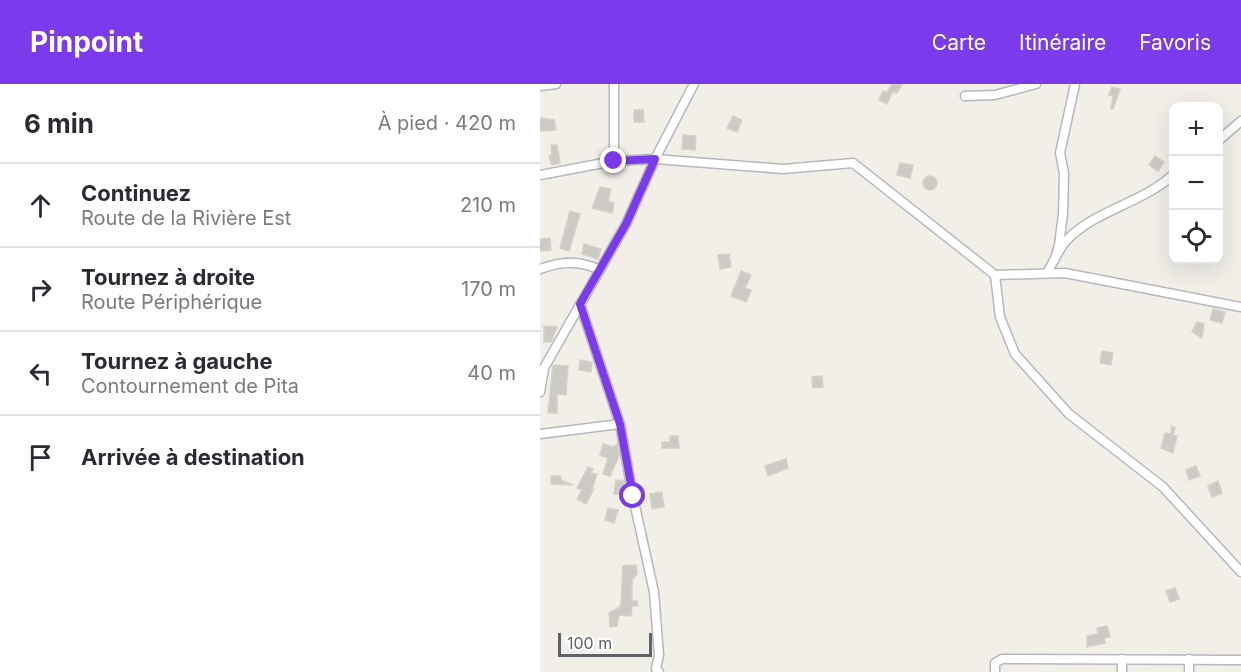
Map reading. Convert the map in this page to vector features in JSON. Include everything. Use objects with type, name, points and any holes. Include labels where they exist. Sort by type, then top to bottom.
[{"type":"street","points":[[540,86],[556,84]]},
{"type":"street","points":[[614,84],[614,161]]},
{"type":"street","points":[[540,392],[542,366],[626,224],[655,159],[694,84]]},
{"type":"street","points":[[965,96],[995,95],[1036,84]]},
{"type":"street","points":[[1055,259],[1062,230],[1064,195],[1060,153],[1074,85]]},
{"type":"street","points":[[1223,137],[1241,121]]},
{"type":"street","points":[[540,175],[614,161],[655,159],[783,169],[852,163],[994,276],[1065,273],[1241,307]]},
{"type":"street","points":[[1047,273],[1064,243],[1081,227],[1150,193],[1169,177]]},
{"type":"street","points":[[540,268],[559,262],[585,263],[600,270]]},
{"type":"street","points":[[994,276],[1000,317],[1015,354],[1069,414],[1163,488],[1241,572]]},
{"type":"street","points":[[580,304],[620,424],[654,592],[657,670],[646,672]]},
{"type":"street","points":[[540,434],[620,424]]},
{"type":"street","points":[[995,672],[995,663],[1002,659],[1241,660]]},
{"type":"street","points":[[1122,659],[1122,672]]},
{"type":"street","points":[[1189,659],[1189,672]]},
{"type":"building","points":[[892,84],[902,84],[897,93],[893,91],[887,104],[879,100],[883,91],[887,93]]},
{"type":"building","points":[[1112,87],[1120,89],[1113,109],[1111,109],[1113,96],[1109,95]]},
{"type":"building","points":[[634,110],[643,110],[644,122],[634,122]]},
{"type":"building","points":[[733,116],[742,120],[737,132],[727,128]]},
{"type":"building","points":[[540,118],[554,120],[556,130],[540,131]]},
{"type":"building","points":[[683,135],[696,136],[695,150],[682,149]]},
{"type":"building","points":[[551,145],[557,145],[560,163],[552,165],[549,156],[552,155]]},
{"type":"building","points":[[1155,156],[1164,162],[1158,171],[1149,165]]},
{"type":"building","points":[[900,163],[913,165],[910,178],[897,175]]},
{"type":"building","points":[[930,176],[935,178],[937,183],[935,188],[930,190],[925,188],[923,183],[925,178]]},
{"type":"building","points":[[600,187],[611,189],[608,201],[614,203],[612,213],[592,208]]},
{"type":"building","points":[[570,211],[580,214],[569,251],[560,248]]},
{"type":"building","points":[[550,238],[551,250],[540,251],[540,239]]},
{"type":"building","points":[[584,244],[601,249],[598,259],[582,254]]},
{"type":"building","points":[[729,254],[731,267],[720,269],[718,255]]},
{"type":"building","points":[[741,271],[751,275],[745,288],[751,290],[746,302],[731,296]]},
{"type":"building","points":[[1213,309],[1225,312],[1222,323],[1210,320]]},
{"type":"building","points":[[1197,322],[1204,324],[1202,338],[1192,332]]},
{"type":"building","points":[[544,326],[557,327],[551,342],[544,342]]},
{"type":"building","points":[[1102,351],[1113,353],[1111,365],[1100,363]]},
{"type":"building","points":[[580,360],[592,362],[591,372],[579,370]]},
{"type":"building","points":[[553,365],[568,366],[566,395],[557,394],[557,413],[548,413]]},
{"type":"building","points":[[822,376],[823,387],[813,388],[812,377]]},
{"type":"building","points":[[1172,426],[1175,428],[1173,435],[1177,436],[1173,453],[1161,448],[1165,433],[1171,434]]},
{"type":"building","points":[[670,436],[678,436],[679,448],[662,448],[662,442],[670,442]]},
{"type":"building","points":[[603,444],[614,447],[617,444],[619,456],[610,476],[603,474],[608,458],[600,455]]},
{"type":"building","points":[[786,459],[788,468],[768,476],[765,466]]},
{"type":"building","points":[[1196,466],[1200,476],[1189,480],[1186,470]]},
{"type":"building","points":[[588,467],[593,469],[591,473],[597,474],[592,489],[594,489],[586,504],[577,499],[582,490],[577,488]]},
{"type":"building","points":[[551,476],[561,476],[561,480],[573,485],[551,484]]},
{"type":"building","points":[[616,480],[624,481],[623,495],[614,494]]},
{"type":"building","points":[[1218,481],[1222,493],[1212,497],[1208,486]]},
{"type":"building","points":[[662,492],[664,507],[652,509],[650,494]]},
{"type":"building","points":[[608,508],[618,510],[614,523],[605,520]]},
{"type":"building","points":[[636,565],[637,574],[632,580],[632,601],[637,601],[638,606],[632,606],[631,616],[619,615],[617,626],[610,627],[609,613],[620,607],[623,566]]},
{"type":"building","points":[[1175,588],[1179,599],[1170,602],[1166,591]]},
{"type":"building","points":[[1107,626],[1110,637],[1104,638],[1105,643],[1087,647],[1087,636],[1098,634],[1097,628]]},
{"type":"route","points":[[614,161],[655,159],[626,224],[580,304],[620,424],[633,496]]}]
